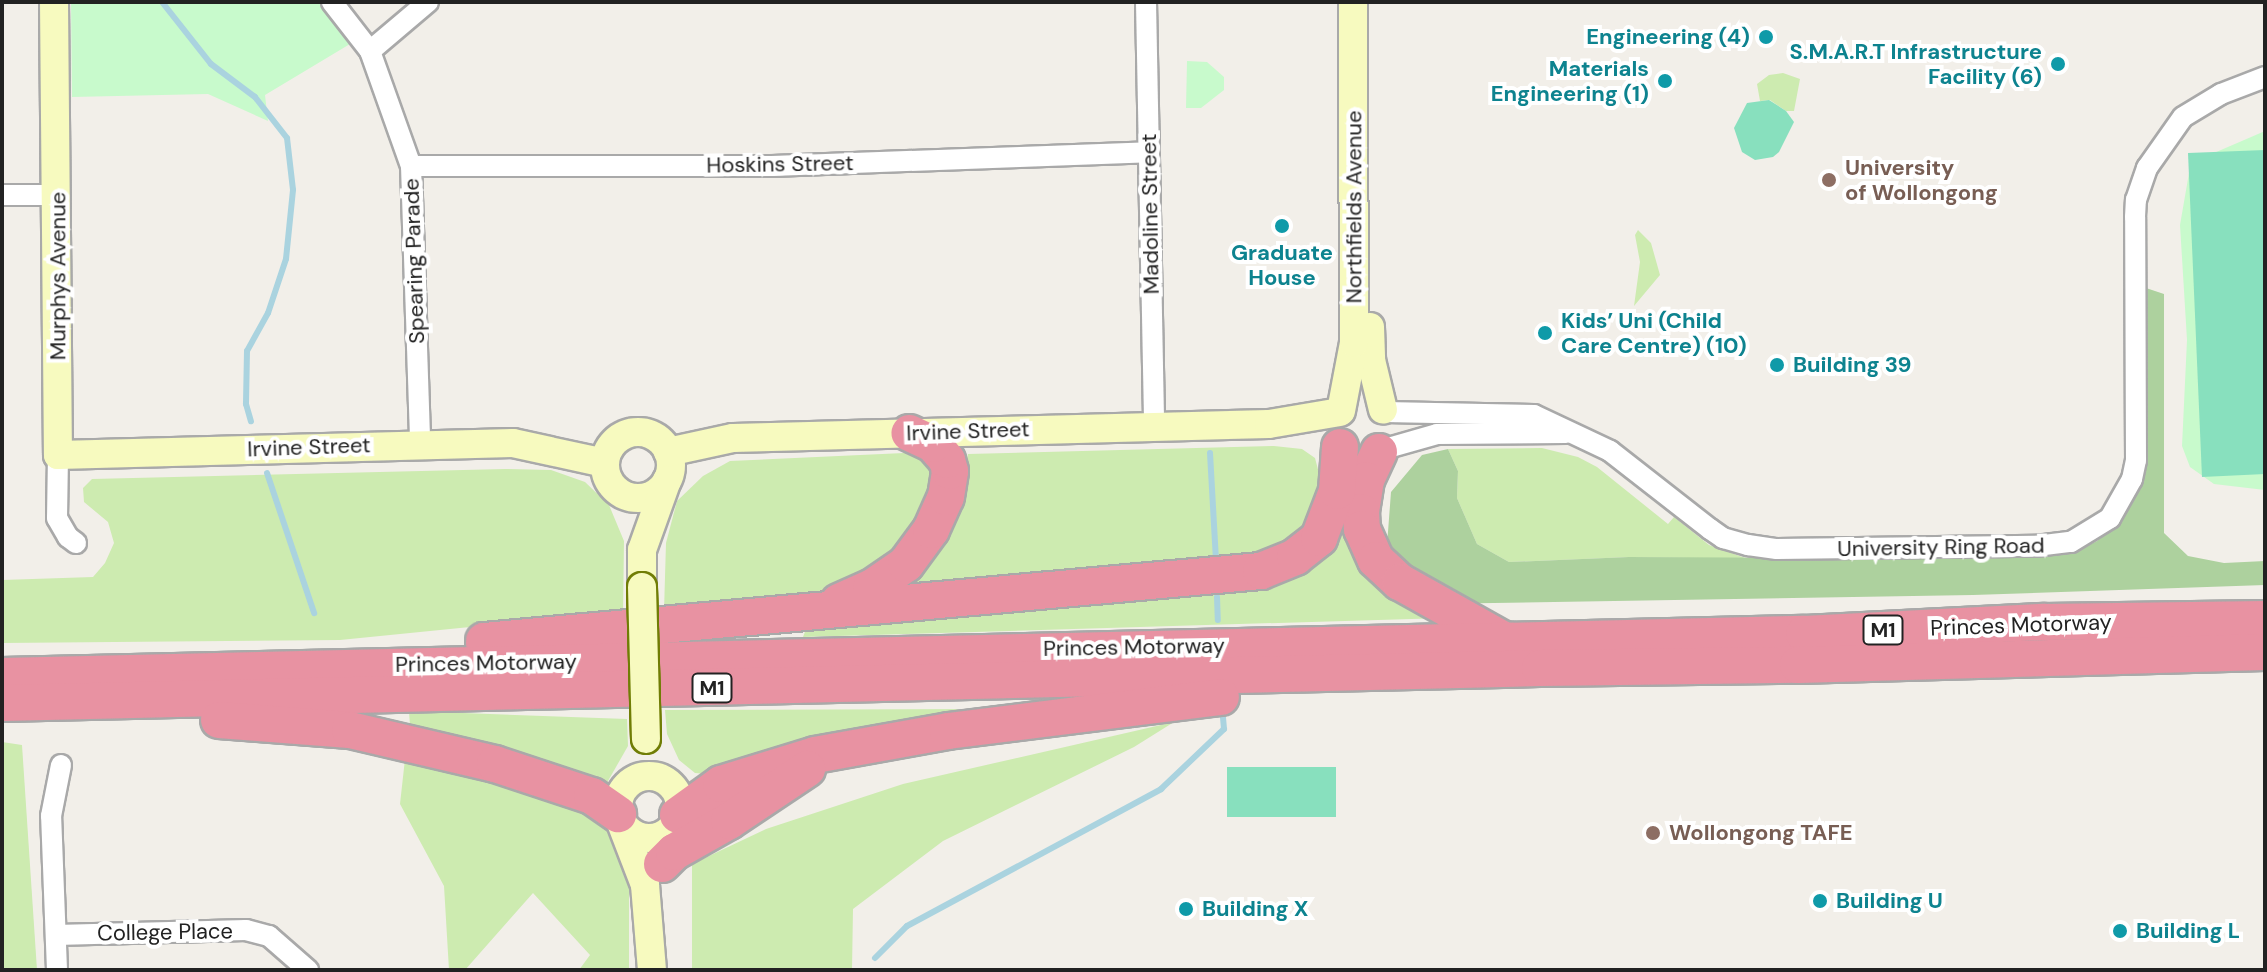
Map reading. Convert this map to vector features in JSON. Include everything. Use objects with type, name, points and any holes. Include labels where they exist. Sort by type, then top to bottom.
[{"type":"highway","points":[[374,665],[468,643],[1242,575],[1278,566],[1308,547],[1327,525],[1337,491],[1340,428]]},
{"type":"highway","points":[[808,614],[851,597],[891,576],[919,549],[931,530],[946,497],[950,471],[942,452],[909,433]]},
{"type":"highway","points":[[1380,451],[1366,480],[1361,512],[1362,529],[1376,560],[1400,582],[1502,638]]},
{"type":"highway","name":"Princes Motorway","points":[[7,694],[374,665],[1502,638],[1804,634],[2045,622],[2265,619]]},
{"type":"highway","name":"Princes Motorway","points":[[7,694],[1798,665],[2265,652]]},
{"type":"highway","points":[[674,809],[754,772],[815,755],[1150,705],[1322,690],[1408,671]]},
{"type":"highway","points":[[7,694],[350,730],[495,764],[621,807]]},
{"type":"highway","points":[[662,864],[674,852],[729,821],[795,775],[880,743]]},
{"type":"main road","name":"Murphys Avenue","points":[[54,2],[58,455]]},
{"type":"main road","name":"Northfields Avenue","points":[[1340,428],[1354,343],[1353,2]]},
{"type":"main road","name":"Northfields Avenue","points":[[1366,2],[1370,346],[1384,411]]},
{"type":"main road","points":[[1360,401],[1375,404],[1384,411],[1390,432],[1380,451],[1358,457],[1340,428],[1360,401]]},
{"type":"main road","name":"Irvine Street","points":[[668,466],[733,438],[1269,424],[1340,428]]},
{"type":"main road","points":[[641,574],[646,535],[668,466],[656,437],[637,432],[612,444],[605,463],[610,482],[633,520],[641,574],[646,739],[641,764],[621,807],[645,885],[652,970]]},
{"type":"main road","name":"Irvine Street","points":[[58,455],[513,443],[605,463]]},
{"type":"main road","points":[[617,490],[626,495],[645,497],[654,493],[668,466]]},
{"type":"main road","points":[[646,739],[674,809],[651,939]]},
{"type":"main road","points":[[647,776],[674,809],[666,833],[650,838],[626,829],[621,807],[631,782],[647,776]]},
{"type":"street","name":"Spearing Parade","points":[[332,2],[370,51],[411,166],[420,444]]},
{"type":"street","points":[[370,51],[428,2]]},
{"type":"street","name":"Madoline Street","points":[[1146,2],[1154,426]]},
{"type":"street","name":"University Ring Road","points":[[1384,411],[1514,412],[1534,415],[1610,451],[1723,538],[1748,545],[1777,549],[2036,546],[2084,537],[2119,507],[2132,479],[2136,460],[2135,217],[2141,182],[2161,144],[2183,117],[2206,101],[2265,77]]},
{"type":"street","name":"Hoskins Street","points":[[411,166],[772,166],[1149,152]]},
{"type":"street","points":[[2,195],[58,195]]},
{"type":"street","name":"University Ring Road","points":[[1380,451],[1437,434],[1573,433]]},
{"type":"street","name":"Murphys Avenue","points":[[58,455],[57,518],[68,537],[76,543]]},
{"type":"street","points":[[57,970],[51,816],[61,765]]},
{"type":"street","name":"College Place","points":[[56,935],[246,930],[269,936],[308,970]]},
{"type":"green space","points":[[71,2],[319,2],[350,44],[265,95],[268,121],[208,94],[72,97]]},
{"type":"green space","points":[[1187,61],[1207,62],[1224,77],[1224,90],[1201,108],[1186,108]]},
{"type":"green space","points":[[1783,73],[1800,79],[1794,111],[1786,111],[1770,100],[1760,101],[1757,84],[1769,75]]},
{"type":"green space","points":[[1769,100],[1786,111],[1794,122],[1779,152],[1773,157],[1755,160],[1742,152],[1734,128],[1747,103]]},
{"type":"green space","points":[[2265,131],[2265,490],[2214,484],[2190,467],[2182,446],[2187,340],[2180,225],[2189,173],[2207,156]]},
{"type":"green space","points":[[2265,150],[2265,474],[2202,477],[2188,153]]},
{"type":"green space","points":[[1638,230],[1651,243],[1660,275],[1634,306],[1640,262],[1635,235]]},
{"type":"green space","points":[[2146,288],[2164,294],[2164,533],[2188,556],[2224,563],[2265,561],[2265,585],[1973,595],[1429,604],[1387,545],[1391,492],[1422,455],[1448,449],[1458,471],[1457,498],[1477,544],[1509,562],[1629,557],[1983,559],[2063,554],[2081,549],[2097,541],[2124,518],[2140,487],[2145,469]]},
{"type":"green space","points":[[1274,446],[1302,449],[1315,458],[1321,481],[1316,507],[1304,534],[1257,558],[898,592],[954,505],[968,454]]},
{"type":"green space","points":[[1542,448],[1578,457],[1597,467],[1668,524],[1674,517],[1709,545],[1748,559],[1629,557],[1509,562],[1477,544],[1457,498],[1458,471],[1448,449]]},
{"type":"green space","points":[[926,452],[945,484],[888,567],[809,599],[664,611],[666,543],[677,501],[703,476],[730,461]]},
{"type":"green space","points":[[551,470],[585,482],[609,505],[624,541],[623,616],[510,623],[340,640],[2,643],[2,580],[93,577],[105,563],[114,543],[108,522],[84,502],[83,488],[92,479]]},
{"type":"green space","points":[[1356,508],[1445,618],[803,637],[809,621],[1321,558]]},
{"type":"green space","points":[[976,709],[810,743],[706,774],[695,773],[679,760],[667,734],[665,710]]},
{"type":"green space","points":[[409,711],[627,719],[628,746],[604,788],[410,726]]},
{"type":"green space","points":[[1174,722],[1134,747],[943,841],[853,909],[852,970],[692,970],[692,864],[766,829],[903,784]]},
{"type":"green space","points":[[2,742],[22,745],[37,970],[2,970]]},
{"type":"green space","points":[[405,759],[507,780],[577,804],[604,823],[629,868],[629,970],[579,970],[590,955],[533,893],[465,970],[449,970],[444,886],[400,804]]},
{"type":"green space","points":[[1227,767],[1336,767],[1336,817],[1227,817]]},
{"type":"waterway","points":[[162,2],[211,64],[255,97],[287,138],[293,190],[286,259],[268,313],[247,351],[246,404],[251,421]]},
{"type":"waterway","points":[[1210,453],[1216,561]]},
{"type":"waterway","points":[[267,473],[314,613]]},
{"type":"waterway","points":[[1217,597],[1218,620]]},
{"type":"waterway","points":[[875,958],[907,926],[1161,789],[1224,729],[1223,717]]},
{"type":"place","name":"Engineering (4)","points":[[1766,37]]},
{"type":"place","name":"S.M.A.R.T Infrastructure Facility (6)","points":[[2058,64]]},
{"type":"place","name":"Materials Engineering (1)","points":[[1665,81]]},
{"type":"place","name":"University of Wollongong","points":[[1829,180]]},
{"type":"place","name":"Graduate House","points":[[1282,226]]},
{"type":"place","name":"Kids’ Uni (Child Care Centre) (10)","points":[[1545,333]]},
{"type":"place","name":"Building 39","points":[[1777,365]]},
{"type":"place","name":"Wollongong TAFE","points":[[1653,833]]},
{"type":"place","name":"Building U","points":[[1820,901]]},
{"type":"place","name":"Building X","points":[[1186,909]]},
{"type":"place","name":"Building L","points":[[2120,931]]}]
